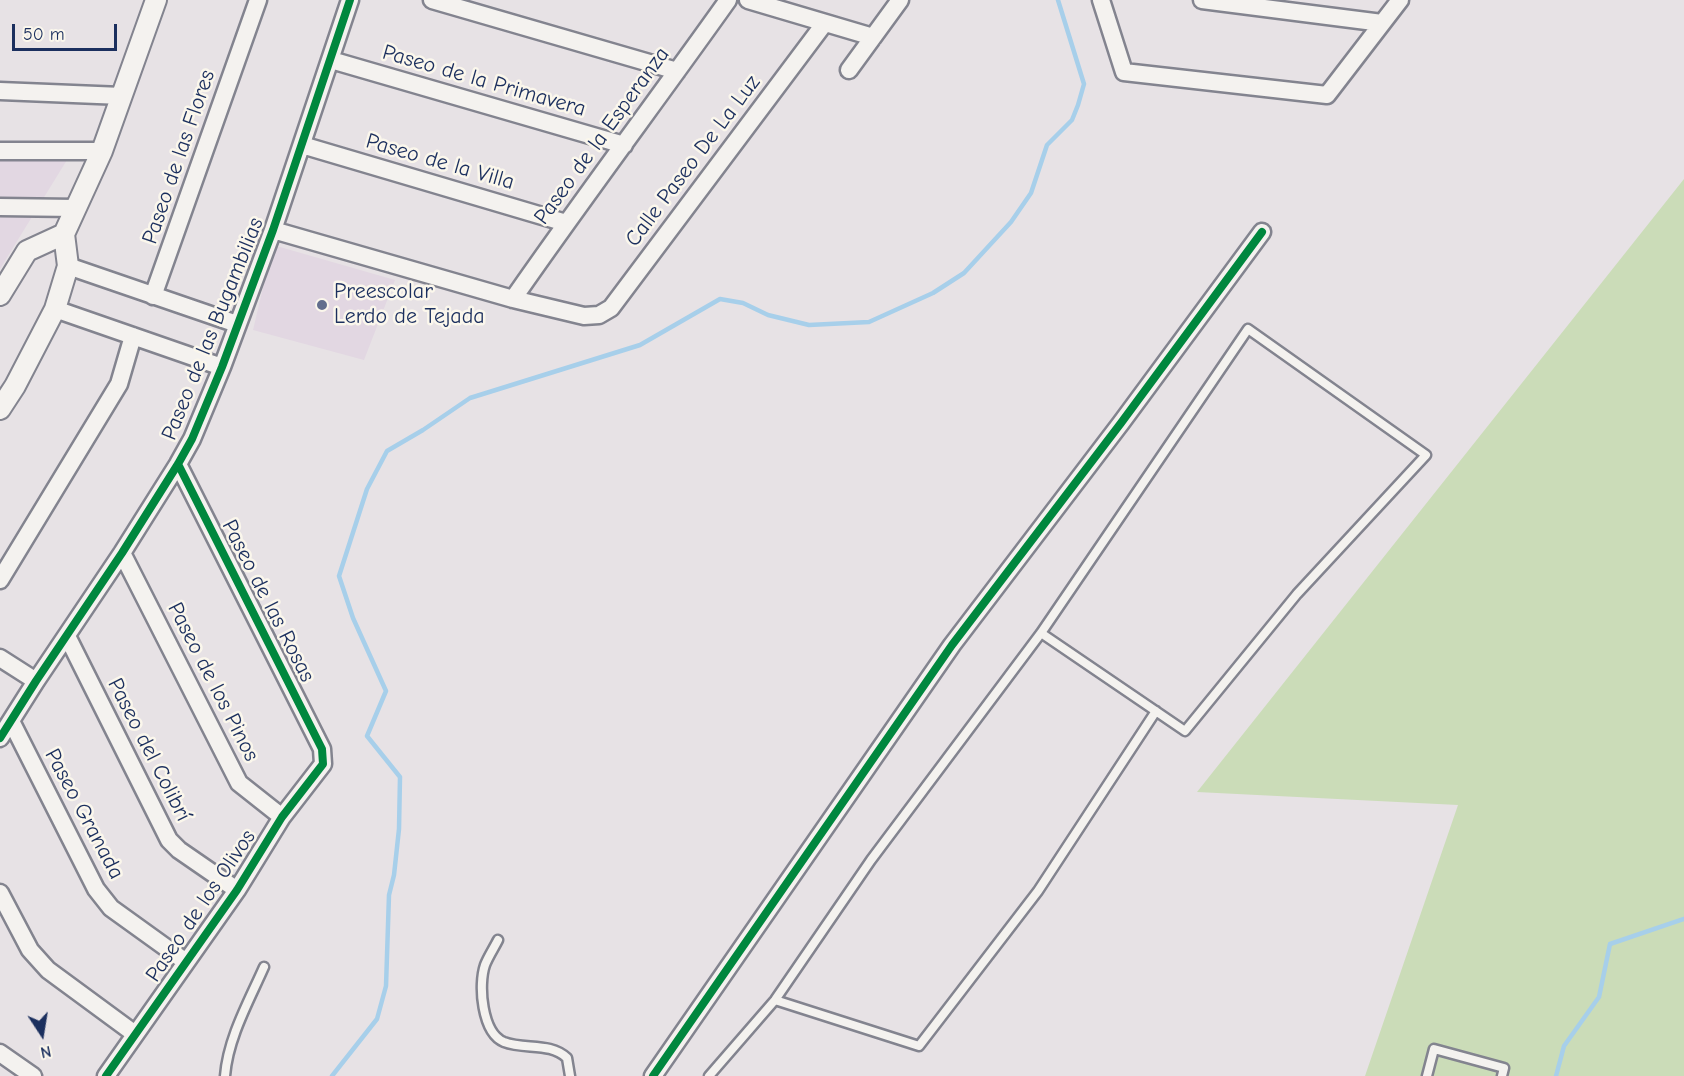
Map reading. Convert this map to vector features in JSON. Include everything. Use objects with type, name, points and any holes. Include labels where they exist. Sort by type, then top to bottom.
[{"type":"street","points":[[0,409],[15,386],[55,309],[68,266],[64,234],[102,151],[156,0]]},
{"type":"street","name":"Paseo de las Flores","points":[[153,296],[258,0]]},
{"type":"street","name":"Paseo de las Bugambilias","points":[[0,738],[178,464],[206,410],[273,230],[350,0]]},
{"type":"street","points":[[432,0],[677,71]]},
{"type":"street","name":"Paseo de la Esperanza","points":[[513,299],[728,0]]},
{"type":"street","points":[[748,0],[793,6],[824,24],[873,37]]},
{"type":"street","points":[[849,70],[900,0]]},
{"type":"street","points":[[1101,0],[1124,72],[1327,95],[1400,0]]},
{"type":"street","points":[[1202,0],[1382,22]]},
{"type":"street","name":"Calle Paseo De La Luz","points":[[513,299],[591,316],[605,313],[611,308],[824,24]]},
{"type":"street","name":"Paseo de la Primavera","points":[[331,60],[624,145]]},
{"type":"street","points":[[0,91],[122,96]]},
{"type":"street","name":"Paseo de la Villa","points":[[302,145],[566,223]]},
{"type":"street","points":[[0,151],[102,151]]},
{"type":"street","points":[[0,207],[75,208]]},
{"type":"street","points":[[273,230],[513,299]]},
{"type":"street","points":[[653,1076],[952,645],[1121,423],[1262,232]]},
{"type":"street","points":[[0,295],[27,251],[64,234]]},
{"type":"street","points":[[68,266],[237,324]]},
{"type":"street","points":[[55,309],[222,368]]},
{"type":"street","points":[[0,580],[118,384],[133,336]]},
{"type":"street","name":"Paseo de las Rosas","points":[[178,464],[324,755]]},
{"type":"street","name":"Paseo de los Pinos","points":[[122,553],[239,783],[282,818]]},
{"type":"street","name":"Paseo del Colibrí","points":[[67,636],[169,840],[179,850],[237,890]]},
{"type":"street","points":[[0,658],[36,681]]},
{"type":"street","name":"Paseo Granada","points":[[11,721],[96,889],[111,909],[186,962]]},
{"type":"street","name":"Paseo de los Olivos","points":[[106,1076],[237,890],[282,818],[323,764],[324,755]]},
{"type":"street","points":[[0,893],[30,950],[48,970],[135,1034]]},
{"type":"street","points":[[0,1053],[33,1076]]},
{"type":"lane","points":[[709,1076],[775,1000],[871,860],[1041,633],[1248,329],[1426,456],[1297,594],[1185,731],[1041,633]]},
{"type":"lane","points":[[775,1000],[920,1046],[1038,891],[1156,711]]},
{"type":"lane","points":[[498,940],[484,966],[485,1009],[489,1029],[496,1038],[506,1043],[552,1049],[561,1053],[567,1058],[570,1076]]},
{"type":"lane","points":[[225,1076],[235,1033],[264,967]]},
{"type":"lane","points":[[1427,1076],[1434,1049],[1504,1068],[1502,1076]]},
{"type":"shaded area","points":[[78,142],[11,251],[0,269],[0,143]]},
{"type":"shaded area","name":"Preescolar Lerdo de Tejada","points":[[273,245],[395,280],[364,360],[253,330]]},
{"type":"green space","points":[[1684,179],[1684,1076],[1365,1076],[1458,805],[1197,792]]},
{"type":"waterway","points":[[332,1076],[377,1019],[386,986],[389,895],[394,875],[399,829],[400,777],[367,736],[386,691],[353,618],[339,576],[367,489],[387,451],[470,398],[640,345],[720,299],[743,303],[768,315],[809,325],[869,322],[933,293],[964,273],[1011,222],[1031,193],[1047,145],[1072,120],[1078,105],[1084,84],[1058,0]]},
{"type":"waterway","points":[[1556,1076],[1564,1046],[1599,997],[1610,944],[1684,919]]},
{"type":"cycle path","points":[[0,738],[122,553],[192,439],[222,367],[273,230],[350,0]]},
{"type":"cycle path","points":[[653,1076],[952,645],[1121,423],[1262,232]]},
{"type":"cycle path","points":[[106,1076],[237,890],[282,817],[323,764],[322,749],[178,464]]},
{"type":"place","name":"Preescolar Lerdo de Tejada","points":[[322,305]]}]
